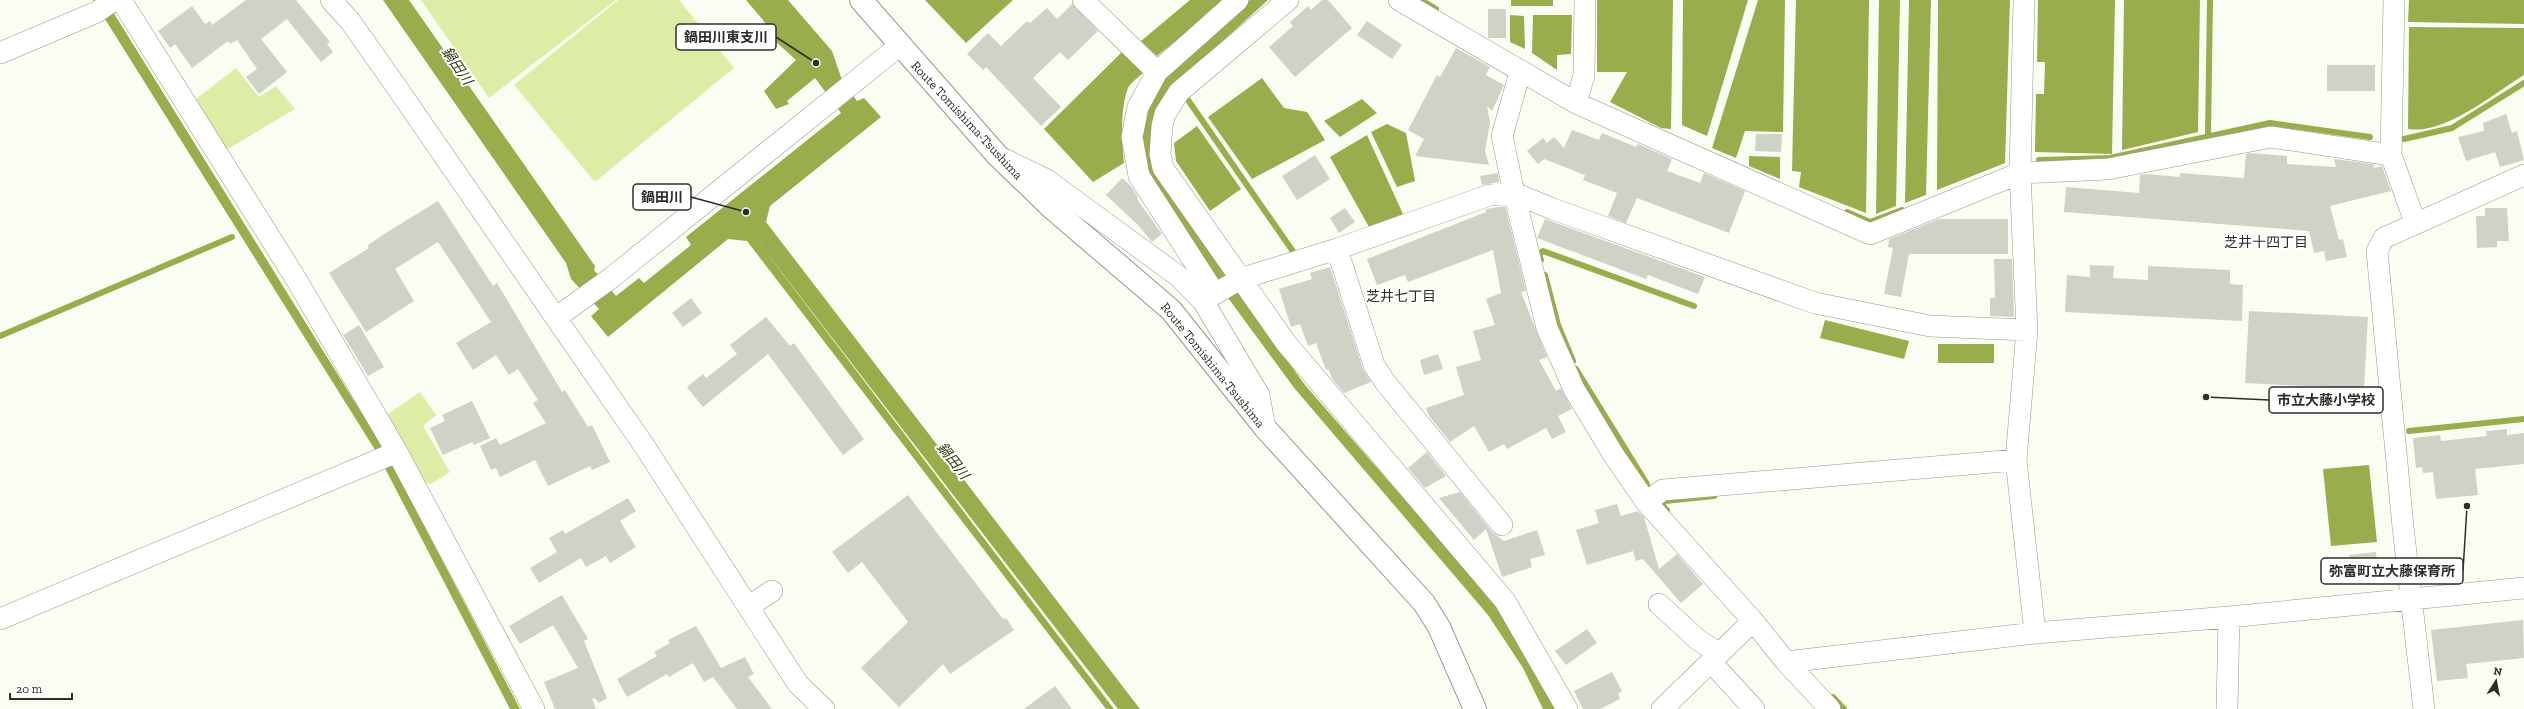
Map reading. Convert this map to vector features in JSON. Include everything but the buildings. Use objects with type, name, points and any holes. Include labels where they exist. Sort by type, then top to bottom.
[{"type":"main road","name":"Route Tomishima-Tsushima","points":[[861,0],[899,46],[997,155],[1053,209],[1172,310],[1265,428],[1424,604],[1439,627],[1475,709]]},
{"type":"street","points":[[331,0],[350,21],[646,447],[798,684],[824,709]]},
{"type":"street","points":[[1083,0],[1157,72]]},
{"type":"street","points":[[1238,0],[1157,72],[1145,92],[1136,113],[1132,137],[1134,158],[1139,176],[1212,296],[1259,395],[1265,428]]},
{"type":"street","points":[[1288,0],[1179,92],[1165,114],[1162,126],[1160,154],[1163,168],[1286,343],[1505,601],[1567,709]]},
{"type":"street","points":[[1399,0],[1520,72],[1576,103],[1870,234],[2020,173],[2108,169],[2271,137],[2392,155]]},
{"type":"street","points":[[1576,103],[1584,75],[1585,0]]},
{"type":"street","points":[[2024,0],[2020,173],[2027,330],[2016,460],[2035,633]]},
{"type":"street","points":[[2394,0],[2392,155],[2415,222]]},
{"type":"street","points":[[0,53],[111,4],[292,273],[387,455],[534,709]]},
{"type":"street","points":[[557,317],[607,281],[899,46]]},
{"type":"street","points":[[1520,72],[1502,136],[1514,193],[1547,328],[1574,389],[1613,454],[1646,502],[1753,621],[1786,662],[1830,709]]},
{"type":"street","points":[[997,155],[1047,180],[1178,276],[1212,296]]},
{"type":"street","points":[[2424,709],[2413,599],[2403,527],[2376,251],[2384,238],[2415,222],[2524,175]]},
{"type":"street","points":[[1212,296],[1240,279],[1337,250],[1490,196],[1514,193],[1553,209],[1815,303],[1930,326],[2027,330]]},
{"type":"street","points":[[1337,250],[1374,365],[1385,382],[1502,525]]},
{"type":"street","points":[[0,619],[387,455]]},
{"type":"street","points":[[1646,502],[1663,490],[2016,460]]},
{"type":"street","points":[[1786,662],[2035,633],[2229,617],[2524,588]]},
{"type":"street","points":[[748,607],[772,591]]},
{"type":"street","points":[[1659,604],[1715,657],[1754,709]]},
{"type":"street","points":[[2227,709],[2229,617]]},
{"type":"street","points":[[1662,709],[1753,621]]},
{"type":"shaded area","points":[[93,0],[104,0],[110,7],[384,449],[520,709],[510,709],[377,453]]},
{"type":"shaded area","points":[[383,0],[409,0],[595,266],[594,270],[616,296],[639,278],[644,283],[691,245],[686,237],[841,113],[815,78],[787,101],[789,104],[776,109],[764,91],[796,60],[774,40],[773,32],[746,0],[788,0],[832,51],[842,80],[857,101],[864,98],[881,117],[770,206],[766,222],[1140,709],[1118,709],[753,235],[1114,709],[1106,709],[747,241],[728,239],[608,337],[591,316],[599,309],[571,279],[566,263]]},
{"type":"shaded area","points":[[421,0],[616,0],[489,98]]},
{"type":"shaded area","points":[[618,0],[679,0],[734,68],[595,182],[514,85]]},
{"type":"shaded area","points":[[925,0],[1013,0],[966,43]]},
{"type":"shaded area","points":[[1190,0],[1222,0],[1224,2],[1157,56],[1141,41]]},
{"type":"shaded area","points":[[1250,0],[1268,0],[1170,89],[1151,141],[1270,337],[1305,385],[1479,585],[1503,615],[1558,709],[1543,709],[1523,668],[1488,615],[1295,389],[1209,272],[1146,177],[1138,121],[1154,89],[1207,35]]},
{"type":"shaded area","points":[[1511,0],[1553,0],[1553,6],[1511,6]]},
{"type":"shaded area","points":[[1597,0],[1673,0],[1671,129],[1661,128],[1610,102],[1627,72],[1597,72]]},
{"type":"shaded area","points":[[1683,0],[1748,0],[1707,136],[1682,125]]},
{"type":"shaded area","points":[[1758,0],[1785,0],[1783,132],[1745,131],[1736,158],[1712,148]]},
{"type":"shaded area","points":[[1796,0],[1869,0],[1866,213],[1799,187],[1801,172],[1792,171]]},
{"type":"shaded area","points":[[1879,0],[1900,0],[1896,206],[1876,214]]},
{"type":"shaded area","points":[[1909,0],[1931,0],[1926,195],[1905,203]]},
{"type":"shaded area","points":[[1938,0],[2010,0],[2005,163],[1937,190]]},
{"type":"shaded area","points":[[2038,0],[2115,0],[2112,154],[2035,152],[2036,94],[2044,94],[2045,62],[2037,62]]},
{"type":"shaded area","points":[[2124,0],[2200,0],[2198,132],[2122,150]]},
{"type":"shaded area","points":[[2409,0],[2524,0],[2524,24],[2408,22]]},
{"type":"shaded area","points":[[1510,15],[1524,16],[1525,49],[1510,42]]},
{"type":"shaded area","points":[[1533,15],[1572,15],[1571,54],[1557,55],[1557,70],[1532,53]]},
{"type":"shaded area","points":[[2409,27],[2524,28],[2524,75],[2453,120],[2437,126],[2422,129],[2408,129]]},
{"type":"shaded area","points":[[1122,52],[1143,73],[1129,86],[1125,96],[1122,125],[1124,163],[1093,182],[1044,129]]},
{"type":"shaded area","points":[[236,68],[259,97],[276,86],[295,109],[226,150],[196,99]]},
{"type":"shaded area","points":[[1262,78],[1284,108],[1307,112],[1325,140],[1252,179],[1208,117]]},
{"type":"shaded area","points":[[1362,99],[1377,113],[1340,137],[1324,121]]},
{"type":"shaded area","points":[[1387,124],[1406,133],[1415,181],[1397,187],[1371,132]]},
{"type":"shaded area","points":[[1197,126],[1241,189],[1210,211],[1176,161],[1174,143]]},
{"type":"shaded area","points":[[1367,135],[1403,214],[1369,227],[1330,157]]},
{"type":"shaded area","points":[[1749,156],[1780,157],[1780,179],[1749,166]]},
{"type":"shaded area","points":[[1825,320],[1909,341],[1904,359],[1820,338]]},
{"type":"shaded area","points":[[1938,344],[1994,344],[1994,363],[1938,363]]},
{"type":"shaded area","points":[[420,392],[436,415],[423,426],[450,472],[431,484],[423,482],[388,414]]},
{"type":"shaded area","points":[[2369,465],[2377,542],[2331,546],[2323,469]]},
{"type":"waterway","points":[[1421,0],[1436,9]]},
{"type":"waterway","points":[[2208,135],[2210,0]]},
{"type":"waterway","points":[[2404,139],[2452,128],[2524,83]]},
{"type":"waterway","points":[[1188,100],[1292,250]]},
{"type":"waterway","points":[[2039,160],[2110,158],[2270,123],[2370,137]]},
{"type":"waterway","points":[[1847,212],[1870,222],[1902,210]]},
{"type":"waterway","points":[[0,336],[232,237]]},
{"type":"waterway","points":[[1541,260],[1539,254],[1543,251],[1694,306]]},
{"type":"waterway","points":[[1545,275],[1558,325],[1573,361]]},
{"type":"waterway","points":[[1576,369],[1647,484]]},
{"type":"waterway","points":[[2409,431],[2524,419]]},
{"type":"waterway","points":[[1667,510],[1662,505],[1665,501],[1714,496]]},
{"type":"waterway","points":[[1833,697],[1844,709]]},
{"type":"place","name":"鍋田川東支川","points":[[816,63]]},
{"type":"place","name":"鍋田川","points":[[746,212]]},
{"type":"place","name":"市立大藤小学校","points":[[2206,397]]},
{"type":"place","name":"弥富町立大藤保育所","points":[[2467,506]]},
{"type":"district","name":"芝井十四丁目","points":[[2266,242]]},
{"type":"district","name":"芝井七丁目","points":[[1401,296]]}]
